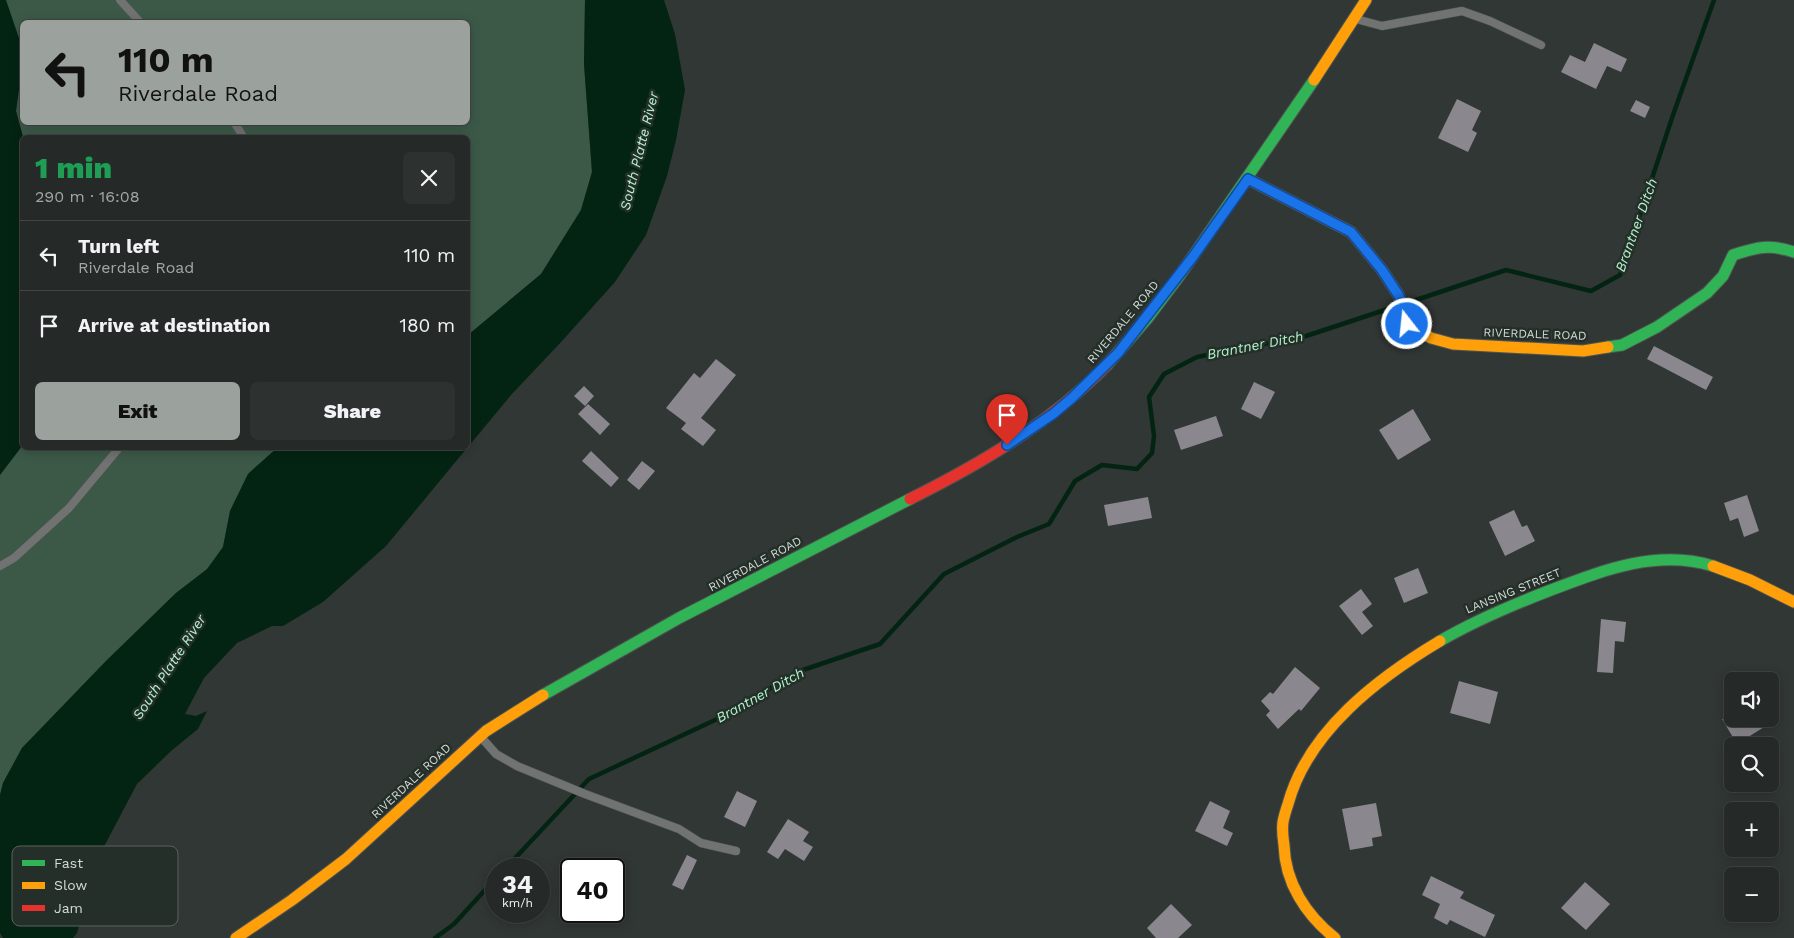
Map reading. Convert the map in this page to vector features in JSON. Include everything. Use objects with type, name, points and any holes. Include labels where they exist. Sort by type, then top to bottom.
[{"type":"street","name":"RIVERDALE ROAD","points":[[236,938],[303,893],[338,865],[378,831],[480,735],[510,714],[604,659],[953,477],[1002,448],[1053,414],[1118,353],[1192,258],[1248,179],[1366,0]]},
{"type":"street","name":"RIVERDALE ROAD","points":[[1248,179],[1351,232],[1382,270],[1399,296],[1407,324],[1432,338],[1453,344],[1583,351],[1622,344],[1657,327],[1707,293],[1723,276],[1733,255],[1758,246],[1782,247],[1794,252]]},
{"type":"street","name":"LANSING STREET","points":[[1335,938],[1318,924],[1306,910],[1293,887],[1284,860],[1282,824],[1291,791],[1311,755],[1337,722],[1376,685],[1416,656],[1465,626],[1493,613],[1603,571],[1640,562],[1672,559],[1705,564],[1720,568],[1794,602]]},
{"type":"lane","points":[[120,0],[138,20]]},
{"type":"lane","points":[[1354,19],[1382,26],[1462,11],[1490,21],[1541,44]]},
{"type":"lane","points":[[0,566],[14,558],[68,508],[117,450]]},
{"type":"lane","points":[[480,735],[496,754],[517,766],[679,829],[701,843],[736,851]]},
{"type":"shaded area","points":[[4,0],[585,0],[584,64],[592,172],[581,210],[541,274],[470,333],[470,135],[22,135],[16,111],[20,82],[20,125],[470,125],[470,20],[20,20],[20,43]]},
{"type":"shaded area","points":[[20,449],[275,450],[248,474],[230,511],[223,547],[207,570],[176,593],[106,661],[22,748],[3,783],[0,795],[0,475]]},
{"type":"water","points":[[0,0],[6,0],[20,41],[20,82],[16,111],[22,135],[20,135],[20,449],[0,475]]},
{"type":"water","name":"South Platte River","points":[[585,0],[664,0],[675,34],[685,90],[667,176],[646,235],[615,282],[511,395],[470,445],[470,333],[541,274],[581,210],[592,172],[584,64]]},
{"type":"water","name":"South Platte River","points":[[275,450],[465,450],[386,546],[323,602],[283,626],[272,626],[237,643],[204,678],[185,714],[196,716],[207,711],[198,729],[171,751],[137,784],[104,846],[12,846],[12,926],[79,926],[73,938],[3,938],[0,933],[0,795],[3,783],[22,748],[106,661],[176,593],[207,569],[223,547],[230,511],[248,474]]},
{"type":"building","points":[[1594,43],[1627,59],[1621,72],[1607,66],[1596,89],[1561,72],[1570,55],[1585,62]]},
{"type":"building","points":[[1457,99],[1481,111],[1472,130],[1477,133],[1468,152],[1438,138]]},
{"type":"building","points":[[1636,100],[1650,107],[1645,118],[1630,111]]},
{"type":"building","points":[[1654,346],[1713,377],[1706,390],[1647,359]]},
{"type":"building","points":[[716,359],[736,375],[701,418],[716,430],[703,446],[681,429],[686,423],[666,408],[694,373],[700,378]]},
{"type":"building","points":[[1254,382],[1275,392],[1261,419],[1241,409]]},
{"type":"building","points":[[584,386],[594,396],[585,406],[574,396]]},
{"type":"building","points":[[588,404],[610,424],[600,435],[578,414]]},
{"type":"building","points":[[1413,409],[1431,440],[1398,460],[1379,430]]},
{"type":"building","points":[[1216,416],[1223,436],[1181,450],[1174,430]]},
{"type":"building","points":[[591,451],[619,478],[611,487],[582,461]]},
{"type":"building","points":[[642,461],[655,471],[639,490],[627,480]]},
{"type":"building","points":[[1747,495],[1759,531],[1744,537],[1738,518],[1730,521],[1724,503]]},
{"type":"building","points":[[1148,497],[1152,518],[1108,526],[1104,505]]},
{"type":"building","points":[[1514,510],[1522,527],[1527,525],[1535,541],[1505,556],[1489,522]]},
{"type":"building","points":[[1418,568],[1428,593],[1404,603],[1394,578]]},
{"type":"building","points":[[1361,589],[1372,604],[1362,612],[1373,626],[1362,635],[1339,606]]},
{"type":"building","points":[[1601,619],[1626,622],[1624,642],[1615,641],[1613,673],[1597,672]]},
{"type":"building","points":[[1295,667],[1320,688],[1301,711],[1299,709],[1278,729],[1266,715],[1270,711],[1261,701],[1270,692],[1273,694]]},
{"type":"building","points":[[1459,681],[1498,692],[1490,724],[1450,713]]},
{"type":"building","points":[[1727,727],[1764,727],[1748,737],[1733,737]]},
{"type":"building","points":[[737,791],[757,801],[745,827],[724,817]]},
{"type":"building","points":[[1210,801],[1230,811],[1223,828],[1233,833],[1227,846],[1195,831]]},
{"type":"building","points":[[1376,803],[1382,836],[1372,838],[1373,846],[1350,850],[1342,809]]},
{"type":"building","points":[[788,819],[809,832],[803,841],[813,847],[804,861],[785,849],[778,859],[767,852]]},
{"type":"building","points":[[687,855],[697,860],[683,890],[672,885]]},
{"type":"building","points":[[1431,876],[1464,892],[1460,898],[1495,915],[1485,937],[1450,920],[1447,925],[1434,918],[1440,904],[1422,895]]},
{"type":"building","points":[[1585,882],[1610,904],[1586,930],[1561,908]]},
{"type":"building","points":[[1171,904],[1192,925],[1178,938],[1156,938],[1147,928]]},
{"type":"waterway","name":"Brantner Ditch","points":[[1407,303],[1506,270],[1591,291],[1620,275],[1673,115],[1714,0]]},
{"type":"waterway","name":"Brantner Ditch","points":[[515,858],[589,779],[730,713],[797,672],[880,644],[944,574],[1017,537],[1049,524],[1075,481],[1102,465],[1137,469],[1152,453],[1154,436],[1149,397],[1164,374],[1197,357],[1306,336],[1397,306]]},
{"type":"waterway","name":"Brantner Ditch","points":[[435,938],[454,924],[485,890]]},
{"type":"traffic: fast","points":[[1107,365],[1147,319],[1180,275],[1314,80]]},
{"type":"traffic: fast","points":[[1608,347],[1622,345],[1657,327],[1707,293],[1723,276],[1733,255],[1764,247],[1794,252]]},
{"type":"traffic: fast","points":[[543,695],[679,618],[910,499]]},
{"type":"traffic: fast","points":[[1440,641],[1508,607],[1611,569],[1651,561],[1672,560],[1692,561],[1713,566]]},
{"type":"traffic: slow","points":[[1314,80],[1366,0]]},
{"type":"traffic: slow","points":[[1248,179],[1351,232],[1382,270],[1399,296],[1407,324],[1431,338],[1453,344],[1583,351],[1608,347]]},
{"type":"traffic: slow","points":[[1713,566],[1750,580],[1794,602]]},
{"type":"traffic: slow","points":[[1335,938],[1306,908],[1288,872],[1283,836],[1284,818],[1288,804],[1298,778],[1311,753],[1348,709],[1393,672],[1440,641]]},
{"type":"traffic: slow","points":[[236,938],[292,900],[346,859],[486,731],[543,695]]},
{"type":"traffic: jam","points":[[910,499],[989,456],[1039,423],[1085,386],[1107,365]]},
{"type":"route","points":[[1007,445],[1053,414],[1118,353],[1192,258],[1248,179],[1351,232],[1382,270],[1399,296],[1407,324]]}]
